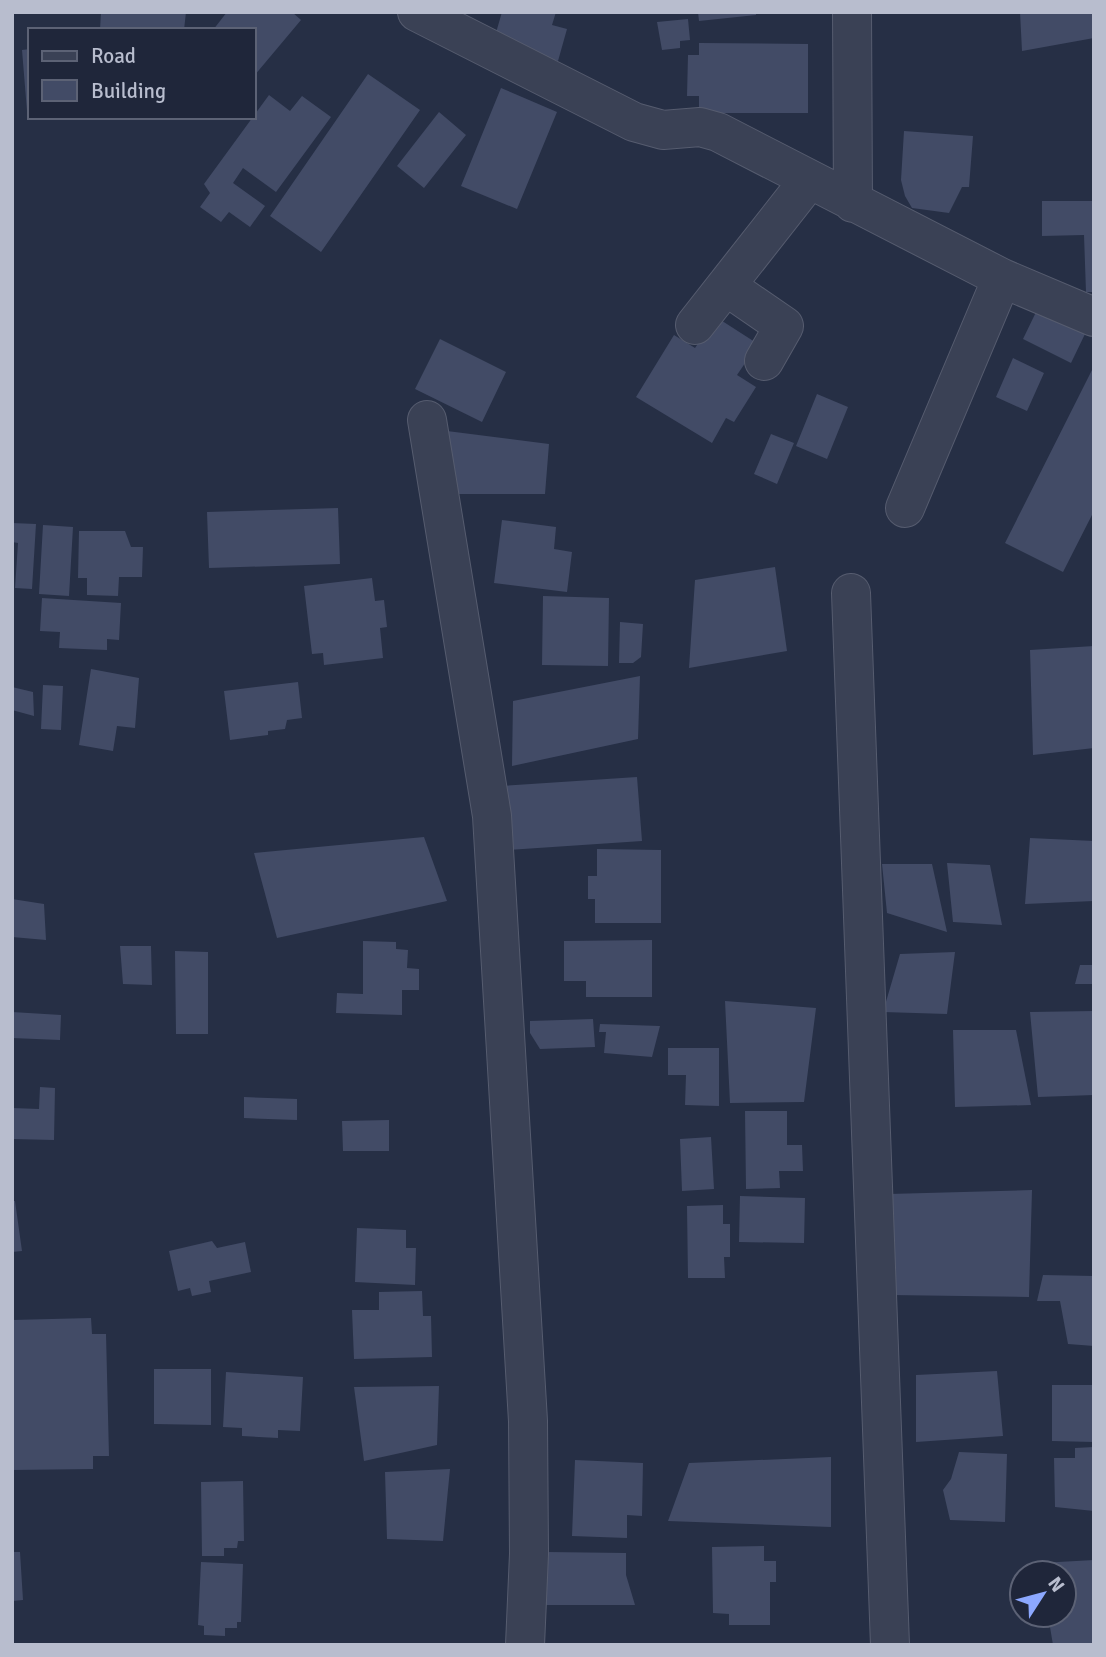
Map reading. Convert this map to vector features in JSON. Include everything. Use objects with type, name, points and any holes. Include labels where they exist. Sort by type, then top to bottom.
[{"type":"street","points":[[417,12],[634,122],[663,130],[701,127],[718,132],[1002,278],[1094,317]]},
{"type":"street","points":[[852,12],[853,203]]},
{"type":"street","points":[[695,325],[809,180]]},
{"type":"street","points":[[905,508],[1002,278]]},
{"type":"street","points":[[726,286],[784,326],[764,361]]},
{"type":"street","points":[[427,420],[492,816],[528,1420],[529,1553],[526,1645]]},
{"type":"street","points":[[851,593],[890,1645]]},
{"type":"building","points":[[101,12],[186,12],[184,28],[100,28]]},
{"type":"building","points":[[227,12],[292,12],[301,20],[256,74],[256,28],[215,28]]},
{"type":"building","points":[[502,12],[556,12],[552,25],[567,29],[558,61],[493,43]]},
{"type":"building","points":[[698,12],[756,12],[756,15],[699,21]]},
{"type":"building","points":[[1020,12],[1094,12],[1094,38],[1022,51]]},
{"type":"building","points":[[688,19],[690,40],[680,41],[680,48],[662,50],[657,22]]},
{"type":"building","points":[[699,43],[808,44],[808,113],[699,113],[699,96],[687,96],[688,55],[699,55]]},
{"type":"building","points":[[28,49],[28,111],[27,111],[22,50]]},
{"type":"building","points":[[368,74],[420,110],[321,252],[270,216]]},
{"type":"building","points":[[501,88],[557,112],[517,209],[461,186]]},
{"type":"building","points":[[269,95],[290,111],[302,96],[331,117],[276,192],[243,168],[233,183],[265,206],[250,227],[229,212],[221,222],[200,207],[210,193],[204,184],[251,119],[256,119],[256,113]]},
{"type":"building","points":[[439,112],[466,135],[424,188],[397,166]]},
{"type":"building","points":[[904,131],[973,136],[969,187],[962,187],[949,213],[912,208],[905,196],[901,180]]},
{"type":"building","points":[[1042,201],[1094,201],[1094,292],[1086,292],[1084,235],[1042,236]]},
{"type":"building","points":[[1037,310],[1085,334],[1071,363],[1023,339]]},
{"type":"building","points":[[716,317],[758,344],[737,375],[756,387],[734,422],[726,418],[712,443],[636,397],[674,335],[695,348]]},
{"type":"building","points":[[440,339],[506,372],[482,422],[415,389]]},
{"type":"building","points":[[1013,358],[1044,373],[1027,411],[996,397]]},
{"type":"building","points":[[1094,366],[1094,511],[1063,572],[1005,543]]},
{"type":"building","points":[[817,394],[848,407],[827,459],[796,446]]},
{"type":"building","points":[[447,431],[549,444],[545,494],[446,494]]},
{"type":"building","points":[[771,434],[794,443],[777,484],[754,474]]},
{"type":"building","points":[[338,508],[340,564],[209,568],[207,512]]},
{"type":"building","points":[[502,520],[556,527],[554,549],[572,552],[567,592],[494,583]]},
{"type":"building","points":[[12,523],[36,524],[32,589],[15,588],[18,543],[12,542]]},
{"type":"building","points":[[43,525],[73,527],[69,596],[39,594]]},
{"type":"building","points":[[79,531],[125,531],[131,547],[143,547],[142,577],[119,577],[118,596],[87,595],[87,578],[78,578]]},
{"type":"building","points":[[775,567],[787,651],[689,668],[695,580]]},
{"type":"building","points":[[372,578],[375,601],[384,600],[387,627],[380,628],[383,658],[324,665],[323,653],[312,654],[304,586]]},
{"type":"building","points":[[543,596],[609,598],[608,666],[542,665]]},
{"type":"building","points":[[42,598],[121,603],[119,640],[107,639],[107,650],[59,648],[60,632],[40,631]]},
{"type":"building","points":[[620,622],[643,624],[641,657],[633,663],[619,663]]},
{"type":"building","points":[[1094,646],[1094,748],[1033,755],[1030,650]]},
{"type":"building","points":[[91,669],[139,678],[135,728],[117,726],[113,751],[79,745]]},
{"type":"building","points":[[640,676],[638,739],[512,766],[513,701]]},
{"type":"building","points":[[298,682],[302,718],[287,720],[285,729],[268,731],[268,735],[230,740],[224,691]]},
{"type":"building","points":[[43,685],[63,686],[61,730],[41,729]]},
{"type":"building","points":[[12,687],[33,692],[34,716],[12,710]]},
{"type":"building","points":[[637,777],[642,841],[507,850],[501,786]]},
{"type":"building","points":[[424,837],[447,901],[277,938],[254,853]]},
{"type":"building","points":[[1030,838],[1094,841],[1094,901],[1025,904]]},
{"type":"building","points":[[597,849],[661,850],[661,923],[595,923],[595,899],[588,899],[588,876],[597,876]]},
{"type":"building","points":[[947,863],[990,865],[1002,925],[953,922]]},
{"type":"building","points":[[882,864],[932,864],[947,932],[887,913]]},
{"type":"building","points":[[12,899],[44,904],[46,940],[12,937]]},
{"type":"building","points":[[652,940],[652,997],[586,997],[586,981],[564,981],[564,941]]},
{"type":"building","points":[[363,941],[396,942],[396,949],[408,950],[407,968],[419,969],[419,990],[402,990],[402,1015],[336,1013],[337,993],[363,994]]},
{"type":"building","points":[[120,946],[151,946],[152,985],[123,984]]},
{"type":"building","points":[[175,951],[208,952],[208,1034],[176,1034]]},
{"type":"building","points":[[955,952],[947,1014],[883,1012],[900,954]]},
{"type":"building","points":[[1080,965],[1094,965],[1094,984],[1075,984]]},
{"type":"building","points":[[725,1001],[816,1008],[804,1102],[730,1103]]},
{"type":"building","points":[[1094,1011],[1094,1095],[1038,1097],[1030,1012]]},
{"type":"building","points":[[12,1012],[61,1015],[60,1040],[12,1038]]},
{"type":"building","points":[[593,1019],[595,1047],[540,1049],[530,1033],[530,1021]]},
{"type":"building","points":[[600,1024],[660,1026],[652,1057],[604,1053],[606,1032],[599,1032]]},
{"type":"building","points":[[953,1030],[1016,1030],[1031,1105],[955,1107]]},
{"type":"building","points":[[668,1048],[719,1048],[719,1106],[685,1105],[686,1075],[668,1075]]},
{"type":"building","points":[[40,1087],[55,1088],[54,1140],[12,1139],[12,1108],[39,1109]]},
{"type":"building","points":[[244,1097],[297,1099],[297,1120],[244,1118]]},
{"type":"building","points":[[745,1111],[787,1111],[787,1145],[802,1145],[803,1171],[779,1171],[780,1188],[746,1189]]},
{"type":"building","points":[[389,1120],[389,1151],[343,1151],[342,1121]]},
{"type":"building","points":[[711,1137],[714,1189],[682,1191],[680,1139]]},
{"type":"building","points":[[1032,1190],[1029,1297],[890,1295],[889,1194]]},
{"type":"building","points":[[740,1196],[805,1198],[804,1243],[739,1242]]},
{"type":"building","points":[[12,1201],[15,1201],[22,1251],[12,1252]]},
{"type":"building","points":[[723,1205],[723,1224],[730,1224],[730,1257],[724,1257],[725,1278],[688,1278],[687,1206]]},
{"type":"building","points":[[357,1228],[406,1230],[406,1248],[416,1248],[415,1285],[355,1282]]},
{"type":"building","points":[[212,1241],[217,1248],[245,1242],[251,1272],[209,1281],[211,1292],[192,1296],[190,1288],[178,1291],[169,1251]]},
{"type":"building","points":[[1043,1275],[1094,1276],[1094,1346],[1068,1344],[1060,1301],[1037,1301]]},
{"type":"building","points":[[422,1291],[423,1316],[431,1316],[432,1357],[354,1359],[352,1310],[379,1310],[379,1292]]},
{"type":"building","points":[[91,1318],[92,1334],[106,1334],[109,1456],[93,1456],[93,1469],[12,1470],[12,1320]]},
{"type":"building","points":[[154,1369],[211,1369],[211,1425],[154,1424]]},
{"type":"building","points":[[997,1371],[1003,1436],[916,1442],[916,1375]]},
{"type":"building","points":[[226,1372],[303,1377],[300,1431],[278,1430],[278,1438],[242,1436],[242,1428],[223,1427]]},
{"type":"building","points":[[1052,1385],[1092,1385],[1094,1442],[1052,1441]]},
{"type":"building","points":[[439,1386],[437,1445],[364,1461],[354,1387]]},
{"type":"building","points":[[1094,1447],[1094,1511],[1055,1507],[1054,1458],[1075,1458],[1075,1448]]},
{"type":"building","points":[[959,1452],[1007,1454],[1005,1522],[950,1520],[943,1490],[951,1479]]},
{"type":"building","points":[[831,1457],[831,1527],[668,1521],[689,1463]]},
{"type":"building","points":[[575,1460],[643,1463],[642,1516],[627,1515],[627,1538],[572,1536]]},
{"type":"building","points":[[450,1469],[443,1541],[387,1539],[385,1472]]},
{"type":"building","points":[[243,1481],[244,1541],[238,1541],[237,1548],[224,1548],[224,1556],[202,1556],[201,1482]]},
{"type":"building","points":[[764,1546],[764,1561],[776,1561],[776,1582],[770,1582],[770,1625],[729,1625],[729,1614],[713,1613],[712,1547]]},
{"type":"building","points":[[12,1552],[20,1552],[23,1600],[12,1601]]},
{"type":"building","points":[[547,1552],[626,1553],[626,1575],[635,1605],[544,1605]]},
{"type":"building","points":[[1094,1560],[1094,1645],[1053,1645],[1050,1629],[1078,1629],[1078,1561]]},
{"type":"building","points":[[201,1562],[243,1564],[241,1622],[237,1622],[237,1628],[225,1628],[225,1636],[204,1635],[204,1626],[198,1625]]}]
